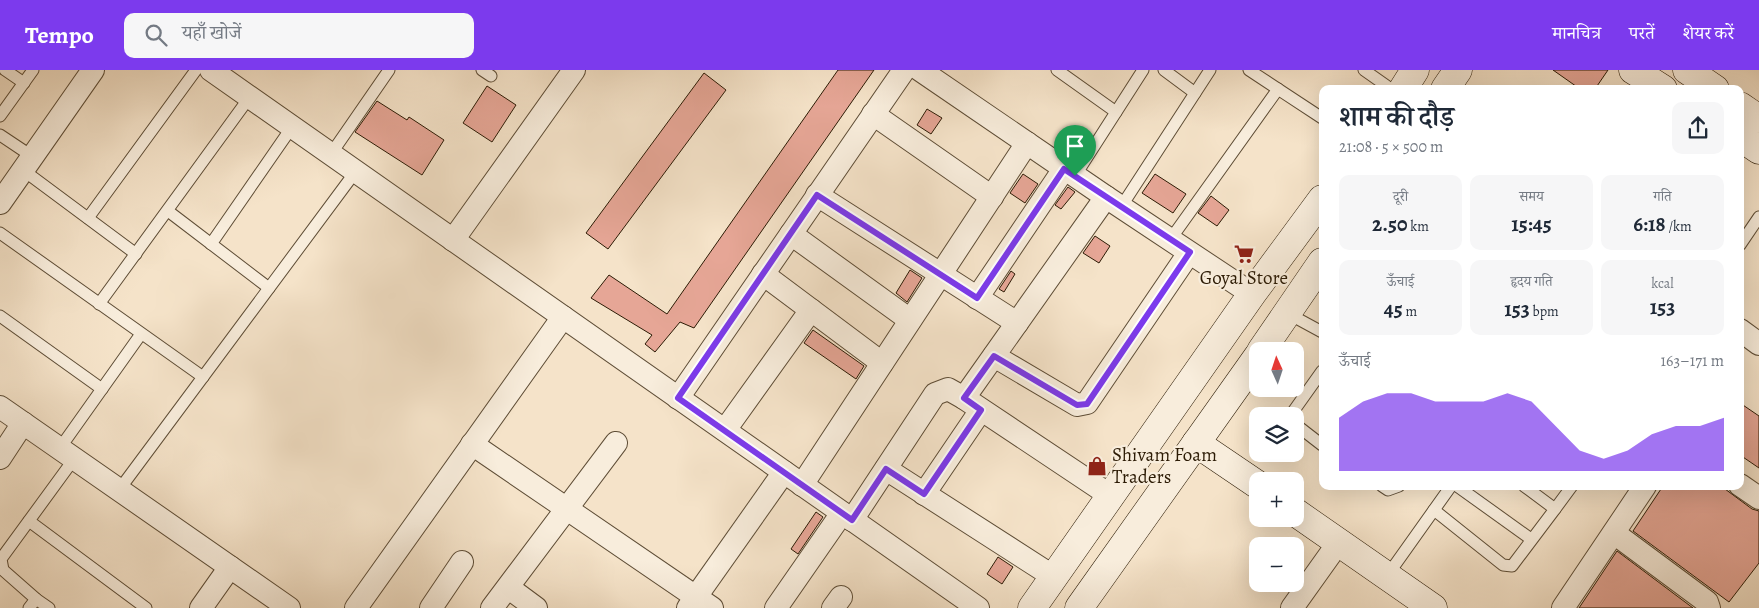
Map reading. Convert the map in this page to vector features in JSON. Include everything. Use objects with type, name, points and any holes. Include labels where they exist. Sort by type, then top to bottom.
[{"type":"street","points":[[0,203],[93,70]]},
{"type":"street","points":[[211,70],[978,608]]},
{"type":"street","points":[[454,240],[574,70]]},
{"type":"street","points":[[678,398],[904,70]]},
{"type":"street","points":[[920,70],[1252,294]]},
{"type":"street","points":[[1406,85],[1415,70]]},
{"type":"street","points":[[1447,85],[1458,70]]},
{"type":"street","points":[[1687,70],[1709,85]]},
{"type":"street","points":[[1744,109],[1759,119]]},
{"type":"street","points":[[873,114],[992,197]]},
{"type":"street","points":[[1744,140],[1759,150]]},
{"type":"street","points":[[802,485],[1027,143]]},
{"type":"street","points":[[977,298],[1069,172]]},
{"type":"street","points":[[817,195],[940,275],[1017,322]]},
{"type":"street","points":[[924,494],[972,404],[994,356],[1017,322],[1113,202]]},
{"type":"street","points":[[1032,608],[1252,294],[1319,202]]},
{"type":"street","points":[[791,234],[910,320]]},
{"type":"street","points":[[994,356],[1077,405],[1087,404],[1190,252]]},
{"type":"street","points":[[1267,342],[1319,266]]},
{"type":"street","points":[[763,274],[882,363]]},
{"type":"street","points":[[725,430],[811,310]]},
{"type":"street","points":[[356,608],[563,317]]},
{"type":"street","points":[[1079,608],[1249,369]]},
{"type":"street","points":[[776,608],[886,469],[935,394],[948,389],[1111,496]]},
{"type":"street","points":[[0,407],[289,608]]},
{"type":"street","points":[[0,458],[23,423]]},
{"type":"street","points":[[492,608],[509,588],[566,508],[616,443]]},
{"type":"street","points":[[1196,443],[1249,480]]},
{"type":"street","points":[[472,444],[566,508],[699,604],[784,472]]},
{"type":"street","points":[[886,469],[1054,577]]},
{"type":"street","points":[[1744,488],[1759,498]]},
{"type":"street","points":[[1563,608],[1642,490]]},
{"type":"street","points":[[1304,518],[1433,608]]},
{"type":"street","points":[[1614,533],[1707,602],[1709,608]]},
{"type":"street","points":[[1292,608],[1339,542]]},
{"type":"street","points":[[431,608],[462,562]]},
{"type":"street","points":[[201,608],[230,567]]},
{"type":"street","points":[[509,588],[536,608]]},
{"type":"lane","points":[[5,70],[24,84]]},
{"type":"lane","points":[[0,116],[34,70]]},
{"type":"lane","points":[[88,218],[196,70]]},
{"type":"lane","points":[[332,154],[390,70]]},
{"type":"lane","points":[[1057,70],[1116,112]]},
{"type":"lane","points":[[1069,172],[1116,112],[1143,70]]},
{"type":"lane","points":[[1164,70],[1195,93]]},
{"type":"lane","points":[[1113,202],[1195,93],[1210,70]]},
{"type":"lane","points":[[1249,70],[1319,116]]},
{"type":"lane","points":[[1364,70],[1386,85]]},
{"type":"lane","points":[[1170,240],[1278,89]]},
{"type":"lane","points":[[99,304],[249,98]]},
{"type":"lane","points":[[212,244],[292,127]]},
{"type":"lane","points":[[0,135],[88,218],[136,254]]},
{"type":"lane","points":[[119,490],[356,171]]},
{"type":"lane","points":[[168,211],[269,288]]},
{"type":"lane","points":[[1744,239],[1759,217]]},
{"type":"lane","points":[[0,233],[202,377]]},
{"type":"lane","points":[[1287,313],[1319,330]]},
{"type":"lane","points":[[0,316],[102,389]]},
{"type":"lane","points":[[49,608],[33,604],[1,565],[4,554],[28,521],[102,389],[141,334]]},
{"type":"lane","points":[[1296,407],[1319,375]]},
{"type":"lane","points":[[1304,431],[1319,442]]},
{"type":"lane","points":[[1387,576],[1448,490]]},
{"type":"lane","points":[[1463,490],[1531,539]]},
{"type":"lane","points":[[1529,490],[1554,509]]},
{"type":"lane","points":[[1434,510],[1508,567],[1516,564],[1531,539],[1569,490]]},
{"type":"lane","points":[[28,521],[146,608]]},
{"type":"building","points":[[838,70],[874,70],[694,328],[680,322],[655,352],[645,344],[652,335],[591,298],[609,275],[667,314]]},
{"type":"building","points":[[1553,70],[1608,70],[1598,85],[1574,85]]},
{"type":"building","points":[[704,73],[726,90],[608,249],[586,233]]},
{"type":"building","points":[[487,86],[516,105],[492,142],[463,123]]},
{"type":"building","points":[[377,101],[407,120],[409,117],[444,140],[422,175],[355,132]]},
{"type":"building","points":[[927,109],[942,118],[931,134],[917,125]]},
{"type":"building","points":[[1023,174],[1038,184],[1025,203],[1010,193]]},
{"type":"building","points":[[1155,174],[1186,194],[1173,213],[1142,193]]},
{"type":"building","points":[[1068,187],[1075,192],[1061,209],[1055,205]]},
{"type":"building","points":[[1211,196],[1229,210],[1217,226],[1198,213]]},
{"type":"building","points":[[1095,236],[1110,246],[1099,263],[1083,253]]},
{"type":"building","points":[[910,270],[922,278],[907,302],[896,293]]},
{"type":"building","points":[[1011,271],[1015,274],[1004,292],[999,289]]},
{"type":"building","points":[[813,330],[864,366],[856,379],[804,343]]},
{"type":"building","points":[[1744,406],[1759,416],[1759,468],[1744,458]]},
{"type":"building","points":[[1660,490],[1726,490],[1752,509],[1759,511],[1759,563],[1729,602],[1633,531]]},
{"type":"building","points":[[816,512],[823,517],[798,554],[791,549]]},
{"type":"building","points":[[1617,551],[1693,608],[1579,608]]},
{"type":"building","points":[[998,557],[1013,567],[1002,584],[987,574]]},
{"type":"place","name":"Goyal Store","points":[[1244,254]]},
{"type":"place","name":"Shivam Foam Traders","points":[[1097,466]]},
{"type":"route","points":[[1064,169],[1075,176],[1190,252],[1087,404],[1077,405],[994,356],[964,398],[981,410],[924,494],[886,469],[852,520],[678,398],[817,195],[977,298],[1064,169]]}]
